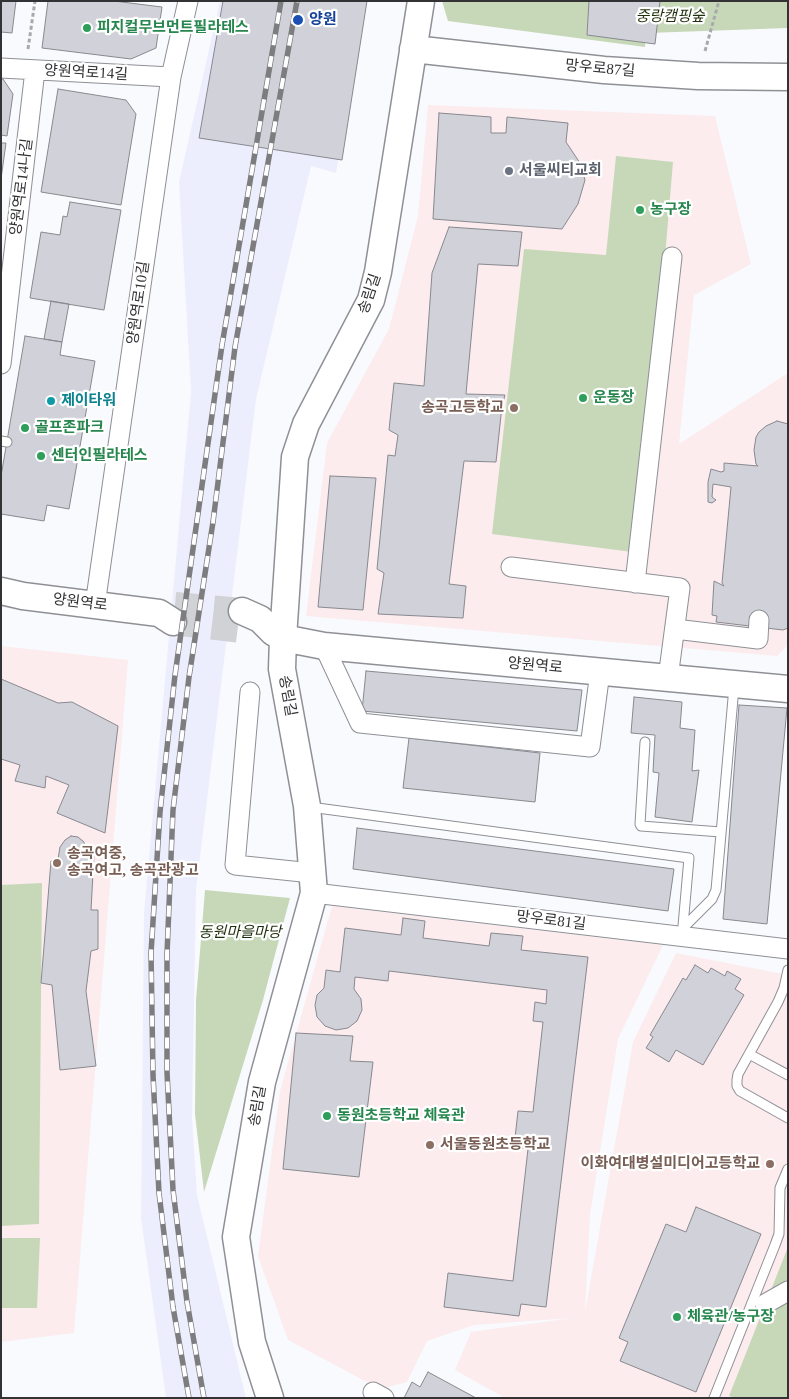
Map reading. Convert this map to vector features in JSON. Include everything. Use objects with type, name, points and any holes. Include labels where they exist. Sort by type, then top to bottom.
[{"type":"street","name":"양원역로10길","points":[[95,605],[171,77],[188,1]]},
{"type":"street","name":"송림길","points":[[270,1398],[252,1342],[236,1237],[262,1082],[313,883],[306,806],[284,681],[282,659],[275,632],[296,456],[306,424],[371,300],[378,272],[420,1]]},
{"type":"street","name":"망우로87길","points":[[414,49],[604,70],[698,76],[788,77]]},
{"type":"street","name":"양원역로14길","points":[[1,68],[171,77]]},
{"type":"street","name":"양원역로14나길","points":[[1,364],[30,70]]},
{"type":"street","points":[[635,583],[672,257]]},
{"type":"street","points":[[511,567],[680,588],[668,678]]},
{"type":"street","name":"양원역로","points":[[1,591],[23,596],[169,613]]},
{"type":"street","points":[[241,621],[258,617],[275,632]]},
{"type":"street","points":[[675,629],[758,639],[759,620]]},
{"type":"street","name":"양원역로","points":[[275,632],[324,646],[788,690]]},
{"type":"street","points":[[324,646],[360,723],[590,747],[600,672]]},
{"type":"street","name":"망우로81길","points":[[250,692],[235,865],[313,883],[683,933],[788,950]]},
{"type":"street","points":[[765,1304],[788,1291]]},
{"type":"lane","points":[[683,933],[712,899],[716,890],[734,684]]},
{"type":"lane","points":[[645,742],[641,826],[721,832]]},
{"type":"lane","points":[[306,806],[689,858],[683,933]]},
{"type":"lane","points":[[788,970],[781,996],[737,1080],[737,1086],[740,1091],[788,1118]]},
{"type":"lane","points":[[749,1054],[788,1075]]},
{"type":"lane","points":[[714,1398],[775,1244],[784,1226],[780,1188],[788,1169]]},
{"type":"path","points":[[30,70],[35,1]]},
{"type":"path","points":[[703,59],[719,1]]},
{"type":"shaded area","points":[[220,1],[366,1],[336,173],[311,166],[256,399],[196,890],[192,1118],[197,1195],[246,1398],[166,1398],[141,1218],[144,913],[191,392],[179,182]]},
{"type":"shaded area","name":"송곡고등학교","points":[[428,105],[715,116],[751,264],[694,295],[679,444],[788,373],[788,645],[777,656],[306,616],[327,443],[389,329],[418,216]]},
{"type":"shaded area","name":"송곡여중, 송곡여고, 송곡관광고","points":[[1,646],[128,660],[74,1333],[1,1342]]},
{"type":"shaded area","points":[[332,906],[663,945],[618,1039],[590,1215],[585,1312],[633,1042],[676,953],[788,975],[788,1398],[505,1398],[455,1370],[471,1332],[572,1318],[474,1325],[427,1341],[407,1382],[380,1389],[288,1340],[258,1256],[280,1091]]},
{"type":"green space","points":[[442,1],[648,1],[645,47],[448,21]]},
{"type":"green space","name":"중랑캠핑숲","points":[[655,1],[788,1],[788,28],[648,33]]},
{"type":"green space","name":"운동장","points":[[616,156],[673,162],[640,553],[492,534],[524,249],[606,255]]},
{"type":"green space","points":[[42,883],[39,1224],[1,1226],[1,885]]},
{"type":"green space","name":"동원마을마당","points":[[205,890],[290,898],[263,1000],[204,1192],[195,1114],[196,1000]]},
{"type":"green space","points":[[1,1238],[40,1238],[37,1308],[1,1308]]},
{"type":"green space","points":[[788,1247],[788,1398],[735,1398],[729,1396]]},
{"type":"building","points":[[1,1],[16,1],[12,33],[1,32]]},
{"type":"building","points":[[48,1],[114,1],[162,7],[156,48],[131,59],[42,48]]},
{"type":"building","points":[[223,1],[367,1],[342,160],[199,138]]},
{"type":"building","points":[[589,1],[660,1],[655,44],[587,35]]},
{"type":"building","points":[[1,79],[3,79],[13,94],[7,136],[1,135]]},
{"type":"building","points":[[58,89],[126,100],[136,114],[121,205],[41,192]]},
{"type":"building","name":"서울씨티교회","points":[[439,113],[491,117],[491,133],[506,133],[507,117],[568,123],[566,142],[580,163],[585,180],[578,204],[562,229],[433,219]]},
{"type":"building","points":[[1,143],[6,143],[1,179]]},
{"type":"building","points":[[70,202],[121,210],[104,310],[30,298],[41,232],[60,235],[63,216],[67,217]]},
{"type":"building","name":"송곡고등학교","points":[[449,227],[522,232],[518,266],[478,264],[466,394],[505,395],[502,406],[496,462],[464,461],[449,584],[466,586],[463,618],[378,614],[384,573],[377,569],[388,455],[395,456],[398,435],[389,430],[394,383],[424,386],[432,273]]},
{"type":"building","points":[[51,301],[69,304],[62,342],[44,339]]},
{"type":"building","name":"제이타워","points":[[25,336],[62,342],[60,355],[95,361],[69,509],[47,505],[44,521],[1,514],[1,476]]},
{"type":"building","points":[[777,421],[788,424],[788,628],[783,630],[716,622],[717,616],[712,615],[714,581],[724,586],[722,583],[731,487],[713,484],[712,497],[716,500],[712,503],[708,502],[708,482],[711,469],[724,471],[724,463],[758,466],[754,450],[756,437],[766,426]]},
{"type":"building","points":[[330,476],[376,478],[363,610],[318,607]]},
{"type":"building","points":[[366,671],[582,690],[577,731],[362,711]]},
{"type":"building","points":[[1,679],[58,703],[72,702],[118,726],[105,833],[57,813],[69,785],[46,776],[45,788],[15,781],[20,765],[1,759]]},
{"type":"building","points":[[634,697],[682,702],[680,728],[695,730],[692,771],[699,770],[692,822],[655,817],[659,773],[653,772],[655,735],[631,733]]},
{"type":"building","points":[[739,705],[787,708],[767,924],[723,919]]},
{"type":"building","points":[[409,738],[540,753],[535,802],[403,788]]},
{"type":"building","points":[[357,828],[674,869],[668,911],[353,869]]},
{"type":"building","points":[[71,836],[78,837],[84,842],[85,854],[94,855],[91,910],[98,910],[98,949],[91,951],[86,991],[96,1066],[60,1070],[52,985],[41,983],[51,861],[58,859],[60,847]]},
{"type":"building","points":[[403,918],[425,921],[423,938],[489,946],[491,933],[523,936],[521,950],[588,957],[546,1307],[521,1304],[519,1316],[444,1307],[448,1273],[513,1281],[528,1149],[514,1147],[518,1111],[533,1112],[543,1022],[533,1021],[535,1002],[546,1004],[547,990],[389,971],[388,981],[355,977],[354,989],[361,999],[362,1010],[357,1021],[348,1028],[336,1030],[325,1026],[317,1017],[315,1005],[317,995],[324,988],[326,970],[340,972],[345,928],[401,935]]},
{"type":"building","points":[[695,965],[708,973],[711,968],[725,976],[727,971],[741,979],[735,989],[744,995],[703,1065],[676,1050],[669,1062],[646,1048],[653,1037],[650,1035],[683,978],[686,980]]},
{"type":"building","name":"동원초등학교 체육관","points":[[296,1033],[353,1036],[350,1061],[373,1062],[359,1177],[283,1169]]},
{"type":"building","name":"체육관/농구장","points":[[696,1207],[761,1234],[696,1392],[620,1361],[628,1342],[619,1338],[666,1224],[686,1232]]},
{"type":"building","points":[[428,1372],[476,1398],[404,1398],[412,1382],[420,1387]]},
{"type":"tunnel","points":[[175,605],[242,611]]},
{"type":"tunnel","points":[[173,622],[240,630]]},
{"type":"railway","points":[[189,1398],[173,1307],[159,1193],[153,1075],[151,953],[160,812],[175,675],[222,345],[281,1]]},
{"type":"railway","points":[[204,1398],[187,1302],[173,1190],[167,1072],[167,954],[173,810],[189,677],[213,522],[235,347],[297,1]]},
{"type":"place","name":"양원","points":[[298,20]]},
{"type":"place","name":"피지컬무브먼트필라테스","points":[[87,28]]},
{"type":"place","name":"서울씨티교회","points":[[509,171]]},
{"type":"place","name":"농구장","points":[[640,210]]},
{"type":"place","name":"운동장","points":[[583,398]]},
{"type":"place","name":"제이타워","points":[[51,401]]},
{"type":"place","name":"송곡고등학교","points":[[514,408]]},
{"type":"place","name":"골프존파크","points":[[25,428]]},
{"type":"place","name":"센터인필라테스","points":[[41,456]]},
{"type":"place","name":"송곡여중, 송곡여고, 송곡관광고","points":[[57,863]]},
{"type":"place","name":"동원초등학교 체육관","points":[[327,1116]]},
{"type":"place","name":"서울동원초등학교","points":[[430,1145]]},
{"type":"place","name":"이화여대병설미디어고등학교","points":[[770,1164]]},
{"type":"place","name":"체육관/농구장","points":[[677,1317]]}]
